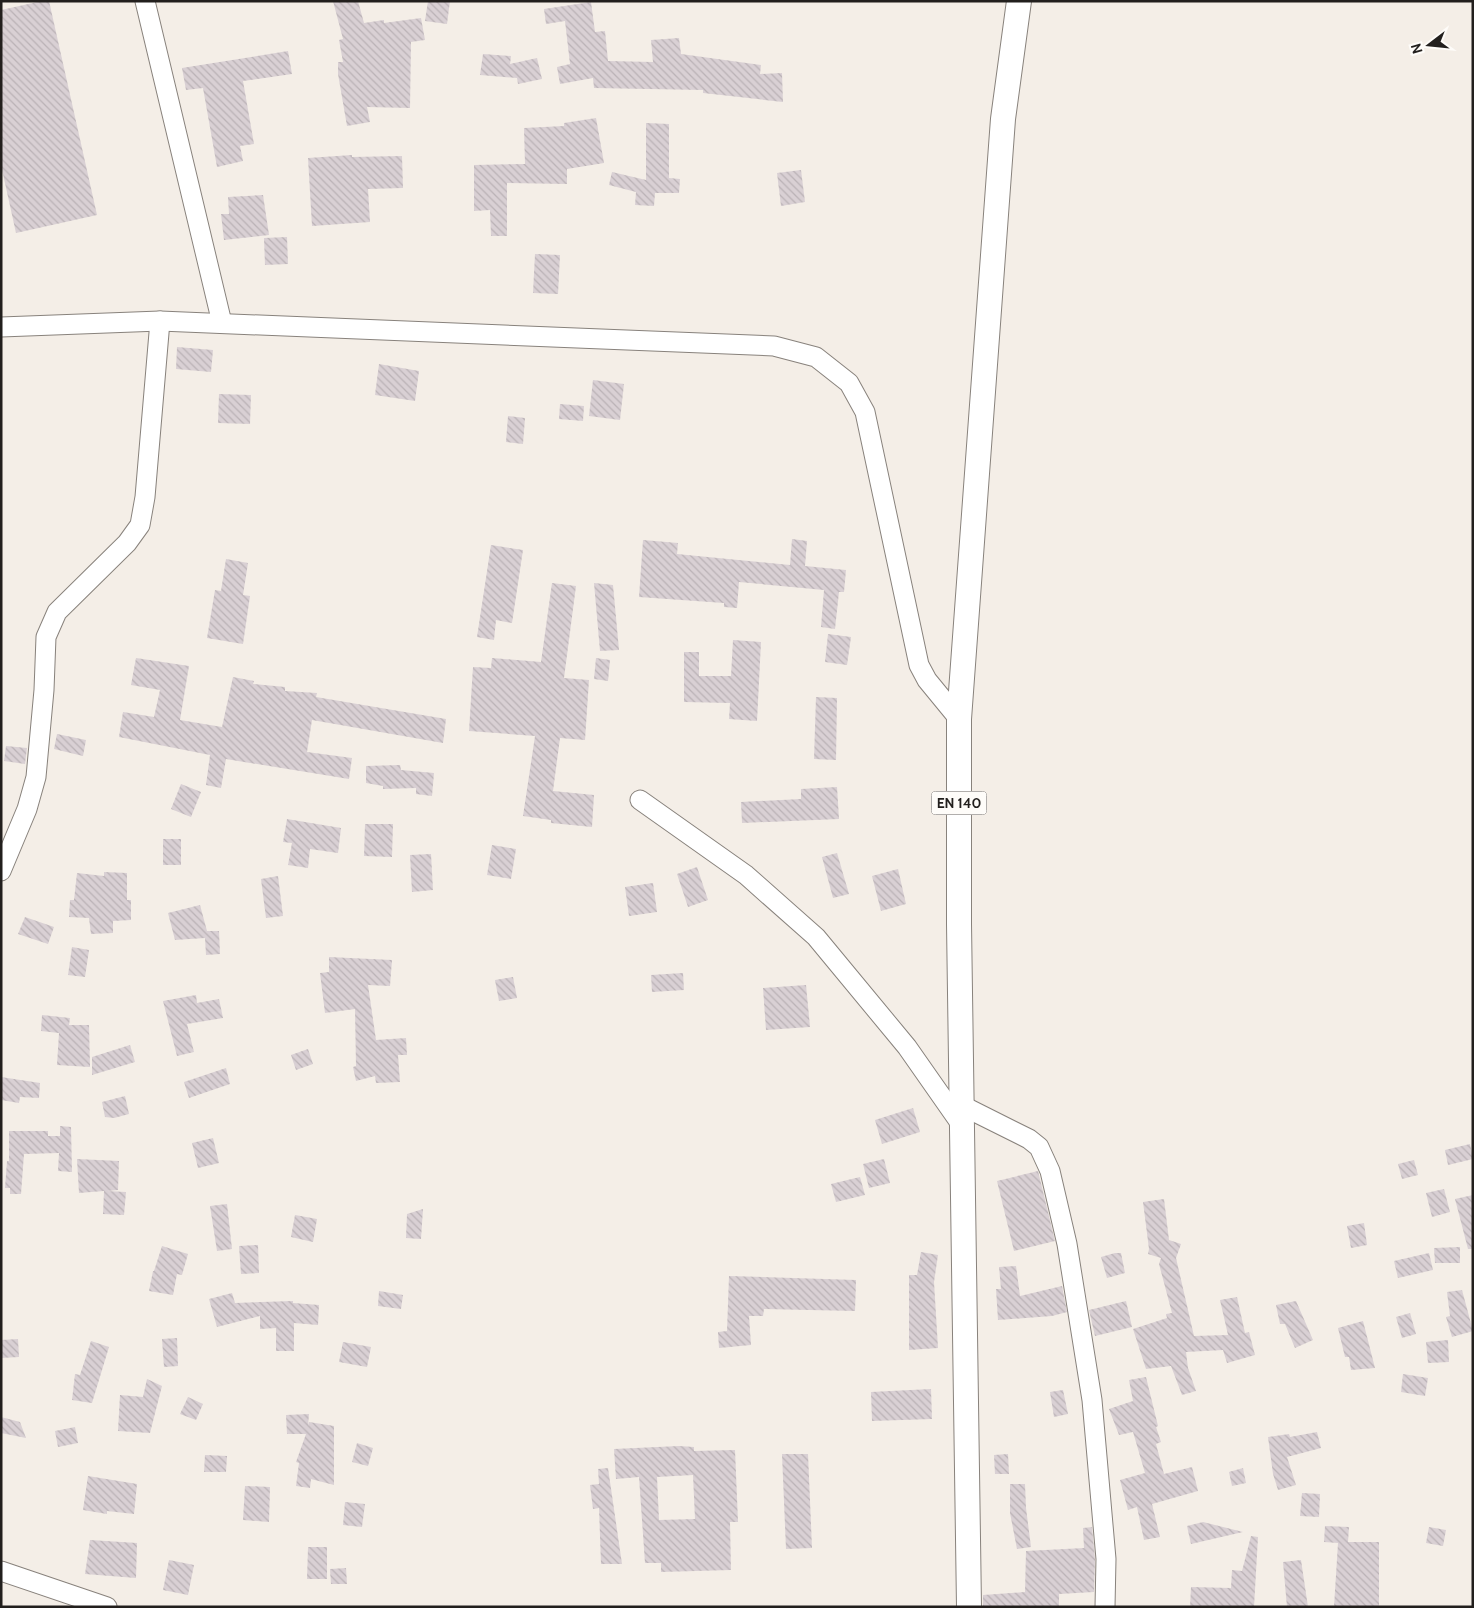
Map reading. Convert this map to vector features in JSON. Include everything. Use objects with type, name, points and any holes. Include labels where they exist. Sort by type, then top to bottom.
[{"type":"main road","name":"EN 140","points":[[970,1607],[959,924],[959,719],[1003,119],[1019,1]]},
{"type":"street","points":[[145,1],[222,323]]},
{"type":"street","points":[[1,871],[27,809],[36,777],[44,690],[46,637],[57,612],[127,544],[140,525],[145,497],[160,321]]},
{"type":"street","points":[[1,327],[160,321],[222,323],[506,337],[774,346],[816,357],[848,383],[866,412],[919,665],[926,680],[959,719]]},
{"type":"street","points":[[640,800],[746,875],[816,937],[963,1116],[1029,1139],[1039,1147],[1050,1171],[1067,1244],[1092,1400],[1106,1559],[1105,1607]]},
{"type":"street","points":[[1,1571],[107,1607]]},
{"type":"building","points":[[49,1],[97,215],[16,233],[1,165],[1,10]]},
{"type":"building","points":[[333,1],[358,1],[364,23],[384,20],[384,23],[421,18],[425,40],[411,42],[410,108],[367,107],[370,122],[347,126],[338,74],[338,62],[343,62],[339,40],[343,39]]},
{"type":"building","points":[[428,1],[450,1],[447,24],[425,21]]},
{"type":"building","points":[[591,2],[595,32],[605,31],[608,61],[653,62],[651,40],[679,38],[681,54],[761,65],[760,74],[782,73],[783,102],[703,93],[703,90],[594,88],[593,78],[560,84],[557,67],[570,64],[565,21],[546,24],[544,9]]},
{"type":"building","points":[[288,51],[292,74],[243,81],[254,144],[240,146],[243,161],[217,167],[203,88],[186,90],[182,68]]},
{"type":"building","points":[[483,54],[511,56],[510,64],[537,58],[542,79],[518,84],[517,78],[480,75]]},
{"type":"building","points":[[596,118],[604,163],[567,169],[567,184],[507,183],[507,236],[491,236],[490,210],[474,211],[474,165],[525,164],[524,128],[564,126],[564,123]]},
{"type":"building","points":[[646,123],[669,124],[669,178],[680,179],[679,193],[655,193],[654,206],[635,205],[636,192],[609,185],[612,172],[646,180]]},
{"type":"building","points":[[352,155],[352,157],[402,156],[403,188],[368,189],[370,222],[312,226],[308,158]]},
{"type":"building","points":[[801,170],[805,202],[781,206],[777,173]]},
{"type":"building","points":[[263,195],[269,235],[224,240],[221,214],[229,214],[228,197]]},
{"type":"building","points":[[287,237],[288,264],[265,265],[264,238]]},
{"type":"building","points":[[535,254],[560,255],[558,294],[533,293]]},
{"type":"building","points":[[177,347],[213,350],[211,372],[176,369]]},
{"type":"building","points":[[379,364],[419,371],[415,401],[375,395]]},
{"type":"building","points":[[593,380],[624,384],[620,420],[589,416]]},
{"type":"building","points":[[219,394],[251,395],[250,424],[218,423]]},
{"type":"building","points":[[560,404],[584,406],[583,421],[559,419]]},
{"type":"building","points":[[508,416],[525,418],[523,444],[506,442]]},
{"type":"building","points":[[792,539],[807,541],[805,566],[846,570],[844,592],[839,592],[835,629],[821,627],[824,590],[739,582],[737,608],[724,607],[724,603],[639,597],[643,540],[678,543],[677,554],[790,565]]},
{"type":"building","points":[[491,545],[523,550],[512,623],[496,620],[494,640],[477,637]]},
{"type":"building","points":[[226,559],[248,563],[243,595],[250,596],[243,644],[207,638],[215,590],[221,591]]},
{"type":"building","points":[[552,583],[576,586],[564,678],[589,680],[585,740],[560,738],[553,791],[594,795],[592,827],[551,823],[551,820],[523,816],[535,736],[469,731],[473,667],[491,668],[492,658],[541,662]]},
{"type":"building","points":[[594,583],[613,585],[619,650],[600,651]]},
{"type":"building","points":[[828,634],[851,637],[847,665],[825,662]]},
{"type":"building","points":[[733,640],[761,642],[757,721],[729,719],[730,703],[684,702],[684,652],[699,652],[699,676],[731,676]]},
{"type":"building","points":[[136,658],[189,666],[180,720],[222,727],[233,677],[254,681],[253,684],[285,687],[285,691],[317,693],[316,697],[446,719],[443,743],[312,720],[307,752],[352,758],[349,779],[226,759],[221,788],[206,785],[210,755],[119,737],[123,712],[154,717],[160,690],[131,685]]},
{"type":"building","points":[[596,658],[610,660],[608,681],[594,679]]},
{"type":"building","points":[[816,697],[837,698],[836,760],[814,759]]},
{"type":"building","points":[[57,734],[86,740],[83,756],[54,749]]},
{"type":"building","points":[[6,746],[27,748],[25,764],[4,761]]},
{"type":"building","points":[[400,765],[401,770],[434,773],[432,796],[416,794],[416,788],[383,789],[383,786],[366,783],[366,766]]},
{"type":"building","points":[[181,784],[201,792],[191,817],[171,809]]},
{"type":"building","points":[[837,787],[839,819],[742,823],[741,802],[801,799],[801,789]]},
{"type":"building","points":[[287,819],[341,828],[338,853],[310,849],[308,868],[288,865],[292,843],[283,842]]},
{"type":"building","points":[[365,824],[393,824],[392,857],[364,856]]},
{"type":"building","points":[[163,839],[181,839],[181,865],[163,865]]},
{"type":"building","points":[[492,845],[516,849],[511,879],[487,875]]},
{"type":"building","points":[[837,853],[849,894],[833,898],[822,857]]},
{"type":"building","points":[[431,854],[433,890],[412,892],[410,855]]},
{"type":"building","points":[[697,867],[708,900],[688,907],[677,874]]},
{"type":"building","points":[[898,869],[906,904],[881,911],[872,876]]},
{"type":"building","points":[[104,872],[127,873],[127,900],[131,900],[131,920],[113,921],[113,933],[91,934],[89,918],[69,917],[70,900],[74,900],[77,873],[104,876]]},
{"type":"building","points":[[278,876],[283,916],[266,918],[261,879]]},
{"type":"building","points":[[653,883],[657,912],[629,916],[625,887]]},
{"type":"building","points":[[200,905],[207,931],[219,931],[220,954],[206,955],[205,938],[175,940],[168,913]]},
{"type":"building","points":[[25,917],[54,927],[48,944],[18,934]]},
{"type":"building","points":[[72,947],[89,950],[85,977],[68,975]]},
{"type":"building","points":[[329,957],[392,960],[390,986],[368,985],[376,1040],[406,1038],[407,1055],[398,1055],[400,1082],[376,1083],[375,1076],[356,1081],[353,1067],[356,1066],[355,1009],[325,1013],[320,973],[329,972]]},
{"type":"building","points":[[683,973],[684,990],[652,992],[651,975]]},
{"type":"building","points":[[513,977],[517,998],[499,1001],[495,980]]},
{"type":"building","points":[[806,985],[810,1027],[766,1030],[763,988]]},
{"type":"building","points":[[196,995],[197,1003],[219,999],[223,1018],[187,1024],[194,1052],[177,1056],[163,1001]]},
{"type":"building","points":[[42,1015],[70,1018],[69,1025],[89,1025],[90,1067],[57,1065],[59,1033],[41,1031]]},
{"type":"building","points":[[130,1045],[135,1062],[92,1075],[92,1057]]},
{"type":"building","points":[[308,1049],[313,1064],[296,1070],[291,1055]]},
{"type":"building","points":[[226,1068],[230,1084],[189,1098],[184,1082]]},
{"type":"building","points":[[1,1077],[40,1083],[39,1098],[20,1097],[19,1103],[1,1100]]},
{"type":"building","points":[[125,1096],[129,1114],[114,1118],[105,1117],[102,1102]]},
{"type":"building","points":[[913,1108],[920,1132],[882,1144],[875,1120]]},
{"type":"building","points":[[60,1126],[71,1127],[72,1172],[58,1171],[59,1153],[24,1154],[21,1194],[10,1194],[10,1188],[5,1188],[7,1161],[9,1161],[9,1131],[48,1131],[48,1136],[60,1136]]},
{"type":"building","points":[[213,1138],[219,1163],[198,1168],[192,1143]]},
{"type":"building","points":[[1470,1144],[1473,1159],[1448,1165],[1445,1150]]},
{"type":"building","points":[[77,1159],[119,1161],[118,1190],[107,1191],[126,1192],[124,1215],[103,1214],[104,1191],[79,1193]]},
{"type":"building","points":[[884,1159],[890,1183],[869,1188],[863,1164]]},
{"type":"building","points":[[1414,1160],[1418,1175],[1402,1179],[1398,1164]]},
{"type":"building","points":[[1038,1171],[1055,1241],[1014,1251],[997,1181]]},
{"type":"building","points":[[860,1177],[865,1195],[836,1202],[831,1184]]},
{"type":"building","points":[[1444,1189],[1450,1212],[1432,1217],[1426,1193]]},
{"type":"building","points":[[1473,1195],[1473,1249],[1468,1249],[1455,1199]]},
{"type":"building","points":[[1164,1199],[1169,1240],[1181,1244],[1176,1258],[1194,1336],[1228,1335],[1220,1300],[1237,1297],[1245,1333],[1249,1332],[1255,1355],[1227,1363],[1223,1350],[1186,1352],[1188,1368],[1196,1391],[1182,1395],[1171,1366],[1146,1369],[1133,1329],[1167,1318],[1166,1314],[1172,1313],[1159,1264],[1161,1258],[1148,1254],[1143,1202]]},
{"type":"building","points":[[227,1204],[232,1249],[217,1251],[210,1206]]},
{"type":"building","points":[[423,1209],[421,1239],[406,1238],[407,1214]]},
{"type":"building","points":[[295,1215],[317,1219],[313,1242],[291,1237]]},
{"type":"building","points":[[1364,1223],[1367,1245],[1351,1248],[1347,1226]]},
{"type":"building","points":[[258,1245],[259,1273],[241,1274],[239,1246]]},
{"type":"building","points":[[162,1246],[188,1254],[182,1275],[177,1274],[173,1295],[149,1291],[153,1271]]},
{"type":"building","points":[[1460,1247],[1460,1263],[1435,1263],[1434,1248]]},
{"type":"building","points":[[921,1252],[938,1255],[934,1282],[938,1348],[909,1350],[909,1275],[917,1275]]},
{"type":"building","points":[[1121,1253],[1125,1273],[1107,1278],[1101,1257]]},
{"type":"building","points":[[1429,1253],[1433,1270],[1398,1278],[1394,1261]]},
{"type":"building","points":[[1016,1266],[1020,1296],[1062,1286],[1067,1312],[1052,1316],[998,1320],[996,1289],[1001,1289],[999,1267]]},
{"type":"building","points":[[729,1276],[856,1280],[855,1311],[764,1309],[763,1316],[749,1316],[751,1345],[719,1348],[718,1332],[727,1331]]},
{"type":"building","points":[[1462,1290],[1473,1331],[1452,1337],[1446,1317],[1450,1316],[1447,1292]]},
{"type":"building","points":[[379,1291],[403,1295],[401,1309],[378,1306]]},
{"type":"building","points":[[232,1293],[235,1303],[293,1301],[293,1303],[319,1305],[318,1325],[294,1323],[294,1351],[276,1351],[276,1328],[260,1329],[260,1316],[217,1327],[209,1299]]},
{"type":"building","points":[[1126,1301],[1132,1327],[1095,1336],[1089,1310]]},
{"type":"building","points":[[1296,1301],[1313,1340],[1295,1348],[1285,1324],[1280,1324],[1276,1305]]},
{"type":"building","points":[[1410,1313],[1416,1334],[1402,1338],[1396,1317]]},
{"type":"building","points":[[1363,1321],[1375,1368],[1351,1370],[1349,1357],[1345,1357],[1338,1328]]},
{"type":"building","points":[[177,1338],[178,1366],[164,1367],[162,1339]]},
{"type":"building","points":[[18,1339],[19,1357],[1,1358],[1,1340]]},
{"type":"building","points":[[1448,1340],[1449,1362],[1428,1363],[1426,1342]]},
{"type":"building","points":[[91,1341],[109,1347],[92,1403],[72,1400],[75,1374],[80,1375]]},
{"type":"building","points":[[343,1342],[371,1347],[367,1367],[339,1362]]},
{"type":"building","points":[[1403,1374],[1428,1378],[1425,1396],[1401,1392]]},
{"type":"building","points":[[1146,1377],[1161,1442],[1156,1444],[1164,1474],[1192,1467],[1198,1491],[1152,1504],[1160,1537],[1144,1540],[1137,1507],[1128,1510],[1120,1480],[1145,1473],[1133,1432],[1119,1435],[1109,1409],[1133,1401],[1129,1380]]},
{"type":"building","points":[[147,1379],[162,1386],[150,1433],[118,1431],[120,1395],[143,1397]]},
{"type":"building","points":[[931,1389],[932,1419],[872,1421],[871,1392]]},
{"type":"building","points":[[1063,1390],[1068,1414],[1054,1417],[1050,1392]]},
{"type":"building","points":[[188,1397],[203,1404],[196,1420],[180,1414]]},
{"type":"building","points":[[309,1414],[308,1426],[309,1422],[334,1426],[334,1485],[311,1479],[310,1488],[296,1486],[299,1463],[296,1462],[306,1434],[287,1434],[286,1415]]},
{"type":"building","points":[[1,1417],[20,1422],[26,1438],[1,1433]]},
{"type":"building","points":[[75,1427],[78,1443],[58,1447],[55,1431]]},
{"type":"building","points":[[1317,1432],[1321,1448],[1287,1457],[1296,1485],[1278,1490],[1273,1474],[1268,1437],[1289,1434],[1290,1437]]},
{"type":"building","points":[[357,1443],[373,1448],[368,1466],[352,1462]]},
{"type":"building","points":[[679,1446],[694,1447],[694,1451],[735,1450],[738,1522],[730,1522],[731,1570],[661,1572],[661,1563],[645,1563],[639,1477],[616,1479],[614,1449]],"holes":[[[693,1475],[695,1519],[659,1520],[657,1477]]]},
{"type":"building","points":[[782,1454],[808,1454],[812,1548],[786,1549]]},
{"type":"building","points":[[1008,1454],[1009,1474],[995,1474],[994,1455]]},
{"type":"building","points":[[205,1455],[227,1456],[226,1472],[204,1472]]},
{"type":"building","points":[[608,1468],[622,1564],[601,1564],[599,1508],[593,1509],[590,1485],[599,1484],[598,1469]]},
{"type":"building","points":[[1243,1468],[1246,1483],[1232,1486],[1229,1472]]},
{"type":"building","points":[[88,1476],[137,1484],[134,1514],[107,1511],[107,1514],[83,1510]]},
{"type":"building","points":[[1010,1484],[1025,1484],[1031,1547],[1017,1549],[1010,1513]]},
{"type":"building","points":[[245,1486],[270,1487],[269,1522],[243,1520]]},
{"type":"building","points":[[1302,1493],[1320,1494],[1319,1517],[1300,1516]]},
{"type":"building","points":[[345,1502],[365,1504],[362,1527],[343,1525]]},
{"type":"building","points":[[1203,1522],[1243,1532],[1191,1544],[1187,1526]]},
{"type":"building","points":[[1325,1526],[1349,1527],[1348,1542],[1379,1542],[1379,1607],[1334,1607],[1338,1543],[1324,1542]]},
{"type":"building","points":[[1092,1527],[1095,1559],[1094,1592],[1059,1594],[1059,1607],[983,1607],[983,1595],[1025,1592],[1026,1551],[1084,1548],[1083,1528]]},
{"type":"building","points":[[1429,1527],[1446,1530],[1443,1546],[1426,1543]]},
{"type":"building","points":[[1251,1536],[1258,1537],[1254,1607],[1190,1607],[1191,1587],[1231,1588],[1232,1570],[1242,1571]]},
{"type":"building","points":[[90,1540],[137,1543],[136,1578],[85,1574]]},
{"type":"building","points":[[308,1547],[327,1547],[327,1579],[307,1579]]},
{"type":"building","points":[[169,1560],[194,1565],[188,1595],[163,1590]]},
{"type":"building","points":[[1301,1560],[1308,1607],[1287,1607],[1283,1562]]},
{"type":"building","points":[[346,1568],[347,1584],[331,1584],[330,1569]]}]
